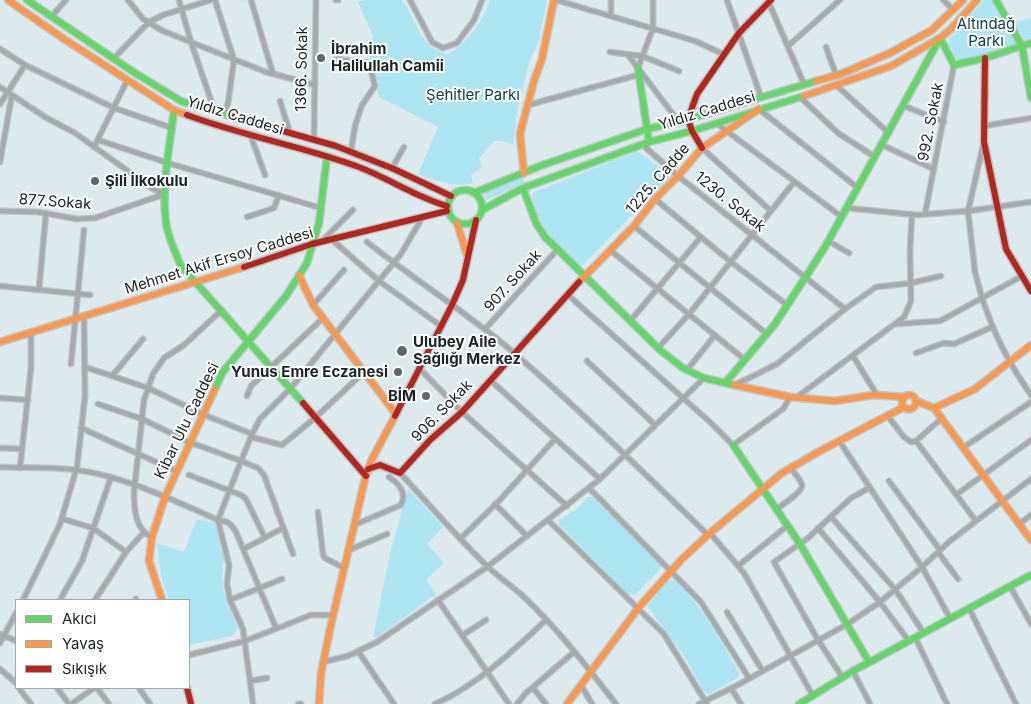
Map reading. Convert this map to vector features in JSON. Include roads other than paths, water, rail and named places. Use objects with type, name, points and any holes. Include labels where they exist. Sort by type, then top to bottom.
[{"type":"street","name":"Yıldız Caddesi","points":[[8,0],[127,81],[174,110],[217,126],[356,166],[447,208]]},
{"type":"street","name":"Yıldız Caddesi","points":[[28,0],[51,17],[182,101],[314,139],[351,152],[392,168],[451,196],[455,192],[465,190],[474,193],[647,129],[679,122],[760,96],[836,75],[890,53],[932,30],[963,0]]},
{"type":"street","points":[[51,17],[66,0]]},
{"type":"street","points":[[128,0],[143,19],[163,31],[273,74],[315,85]]},
{"type":"street","points":[[179,0],[215,112]]},
{"type":"street","points":[[114,58],[148,22],[162,15],[211,0]]},
{"type":"street","points":[[215,0],[234,60],[228,103],[224,114]]},
{"type":"street","points":[[251,0],[273,74]]},
{"type":"street","name":"1366. Sokak","points":[[314,139],[316,0]]},
{"type":"street","points":[[410,0],[432,42],[442,48],[457,43],[474,20],[482,0]]},
{"type":"street","points":[[524,173],[520,134],[542,58],[555,0],[695,41],[723,54]]},
{"type":"street","points":[[611,16],[612,0]]},
{"type":"street","points":[[649,142],[638,68],[653,28],[653,0]]},
{"type":"street","points":[[727,0],[760,96]]},
{"type":"street","points":[[788,46],[840,0]]},
{"type":"street","points":[[943,0],[954,10]]},
{"type":"street","points":[[726,382],[744,359],[768,334],[828,241],[940,38],[951,29],[977,0]]},
{"type":"street","points":[[996,0],[1022,46],[1031,98]]},
{"type":"street","points":[[771,211],[702,148],[692,131],[688,119],[697,94],[723,54],[739,33],[770,2],[804,84]]},
{"type":"street","points":[[932,30],[940,38]]},
{"type":"street","name":"Yıldız Caddesi","points":[[482,210],[523,188],[649,142],[692,131],[799,96],[837,86],[891,66],[940,38]]},
{"type":"street","name":"992. Sokak","points":[[926,214],[954,65],[940,38]]},
{"type":"street","points":[[954,65],[1031,44]]},
{"type":"street","points":[[826,47],[836,75]]},
{"type":"street","points":[[0,49],[25,65],[113,108],[172,128]]},
{"type":"street","points":[[610,52],[642,56],[679,71]]},
{"type":"street","points":[[628,55],[679,122]]},
{"type":"street","points":[[985,58],[984,142],[1006,249],[1031,291]]},
{"type":"street","points":[[337,59],[369,63],[375,86],[362,105],[355,126],[351,152]]},
{"type":"street","points":[[0,104],[10,94],[25,65]]},
{"type":"street","points":[[528,105],[638,76]]},
{"type":"street","points":[[94,147],[127,81]]},
{"type":"street","points":[[837,86],[889,133]]},
{"type":"street","points":[[0,87],[45,117],[74,133],[153,189],[165,194]]},
{"type":"street","points":[[0,162],[10,94]]},
{"type":"street","points":[[799,96],[838,133],[875,157]]},
{"type":"street","points":[[280,101],[290,133]]},
{"type":"street","points":[[904,106],[944,122]]},
{"type":"street","points":[[758,109],[858,188]]},
{"type":"street","name":"1225. Cadde","points":[[585,275],[634,226],[655,199],[702,148],[758,109]]},
{"type":"street","points":[[174,110],[165,194],[166,224],[181,266],[222,310],[315,418],[367,473]]},
{"type":"street","points":[[984,126],[1031,118]]},
{"type":"street","points":[[716,123],[842,217]]},
{"type":"street","points":[[250,134],[264,175]]},
{"type":"street","points":[[98,140],[168,163],[321,208]]},
{"type":"street","name":"1230. Sokak","points":[[649,142],[646,148],[678,176],[752,236],[806,276],[845,309]]},
{"type":"street","points":[[984,142],[968,211],[975,272],[992,326],[1010,363],[1031,395]]},
{"type":"street","points":[[882,146],[934,170]]},
{"type":"street","points":[[392,168],[404,147]]},
{"type":"street","name":"Kibar Ulu Caddesi","points":[[162,599],[149,561],[152,537],[165,497],[222,372],[286,296],[306,263],[319,223],[327,157]]},
{"type":"street","points":[[658,348],[710,288],[794,182]]},
{"type":"street","points":[[523,188],[536,223],[545,237],[658,348],[687,370],[704,378],[794,397],[834,401],[878,395],[912,396],[916,401],[934,408],[1031,540]]},
{"type":"street","points":[[319,704],[323,662],[347,550],[367,473],[463,280],[476,220],[482,210],[481,200],[474,193]]},
{"type":"street","name":"877.Sokak","points":[[0,210],[46,213],[77,219],[95,218],[165,194]]},
{"type":"street","points":[[247,217],[274,208],[279,195]]},
{"type":"street","points":[[451,196],[447,208],[452,220],[457,223],[466,224],[476,220]]},
{"type":"street","points":[[655,199],[731,262],[787,305]]},
{"type":"street","points":[[847,208],[926,214],[968,211],[1031,202]]},
{"type":"street","name":"Mehmet Akif Ersoy Caddesi","points":[[0,342],[195,283],[322,241],[422,218],[447,208]]},
{"type":"street","points":[[322,241],[353,210]]},
{"type":"street","points":[[40,290],[46,213]]},
{"type":"street","points":[[733,445],[783,409],[794,397],[853,356],[904,317],[911,301],[912,214]]},
{"type":"street","points":[[253,704],[243,630],[230,600],[227,584],[229,565],[218,520],[260,419],[290,388],[380,282],[401,254],[422,218]]},
{"type":"street","points":[[457,223],[467,256]]},
{"type":"street","points":[[634,226],[768,334]]},
{"type":"street","points":[[71,364],[84,230]]},
{"type":"street","points":[[630,321],[701,237]]},
{"type":"street","points":[[331,240],[380,282],[441,326]]},
{"type":"street","points":[[828,241],[849,253]]},
{"type":"street","points":[[367,242],[485,329],[624,454],[709,534],[744,572],[813,696]]},
{"type":"street","name":"907. Sokak","points":[[485,329],[558,249]]},
{"type":"street","points":[[610,250],[744,359]]},
{"type":"street","points":[[314,305],[344,270]]},
{"type":"street","points":[[299,275],[314,305],[323,318],[396,414]]},
{"type":"street","name":"906. Sokak","points":[[400,473],[430,440],[462,412],[585,275]]},
{"type":"street","points":[[738,384],[777,364],[845,309],[876,287],[911,284],[940,276]]},
{"type":"street","points":[[895,324],[940,321],[1022,276]]},
{"type":"street","points":[[0,286],[90,295]]},
{"type":"street","points":[[568,295],[733,445],[800,544],[869,662]]},
{"type":"street","points":[[152,537],[144,532],[137,520],[134,508],[138,453],[148,388],[153,374],[164,358],[184,345],[222,310]]},
{"type":"street","points":[[24,599],[49,550],[62,519],[76,470],[85,396],[84,316]]},
{"type":"street","points":[[247,396],[251,386],[323,318]]},
{"type":"street","points":[[916,352],[944,343],[954,344],[992,326]]},
{"type":"street","points":[[20,468],[31,368],[31,332]]},
{"type":"street","points":[[687,370],[715,335]]},
{"type":"street","points":[[112,376],[143,338]]},
{"type":"street","points":[[934,408],[975,389],[1031,345]]},
{"type":"street","points":[[853,356],[878,395]]},
{"type":"street","points":[[587,361],[655,424]]},
{"type":"street","points":[[85,367],[148,388],[252,436],[282,445],[315,418],[364,372]]},
{"type":"street","points":[[419,368],[462,412],[528,469],[566,506]]},
{"type":"street","points":[[323,662],[358,651],[378,642],[487,566],[600,479],[704,378]]},
{"type":"street","points":[[490,380],[600,479]]},
{"type":"street","points":[[904,407],[902,404],[905,397]]},
{"type":"street","points":[[0,398],[28,400]]},
{"type":"street","points":[[567,704],[639,607],[709,534],[791,468],[904,407],[912,409],[915,407],[916,401]]},
{"type":"street","points":[[964,447],[1031,402]]},
{"type":"street","points":[[98,404],[142,419],[189,442],[258,468],[264,475],[293,554]]},
{"type":"street","points":[[888,415],[906,440],[911,442],[916,441],[942,418]]},
{"type":"street","points":[[81,428],[176,471]]},
{"type":"street","points":[[460,539],[496,504],[556,439]]},
{"type":"street","points":[[956,496],[1031,440]]},
{"type":"street","points":[[916,441],[976,520]]},
{"type":"street","points":[[840,442],[922,567],[950,618]]},
{"type":"street","points":[[0,448],[22,449]]},
{"type":"street","points":[[367,473],[380,466],[400,473],[460,539],[487,566],[524,597],[546,620],[616,704]]},
{"type":"street","points":[[0,467],[76,470],[111,477],[135,484],[218,520],[228,522],[244,549],[276,628]]},
{"type":"street","points":[[776,510],[802,488],[802,484],[791,468]]},
{"type":"street","points":[[189,474],[246,498],[265,538]]},
{"type":"street","points":[[61,599],[82,561],[111,477]]},
{"type":"street","points":[[353,526],[401,505],[404,499],[402,490],[389,477]]},
{"type":"street","points":[[698,704],[706,702],[846,625],[880,602],[976,520],[1031,479]]},
{"type":"street","points":[[889,481],[958,579]]},
{"type":"street","points":[[589,488],[701,602],[749,678]]},
{"type":"street","points":[[843,678],[818,640],[774,562],[800,544],[851,498],[869,488]]},
{"type":"street","points":[[496,504],[527,536]]},
{"type":"street","points":[[318,512],[323,555],[344,568]]},
{"type":"street","points":[[1020,524],[1031,515]]},
{"type":"street","points":[[831,517],[895,589],[923,632]]},
{"type":"street","points":[[62,519],[93,528],[126,552]]},
{"type":"street","points":[[548,520],[639,607],[664,634],[706,702]]},
{"type":"street","points":[[738,566],[787,526]]},
{"type":"street","points":[[244,549],[283,528]]},
{"type":"street","points":[[818,528],[880,602],[908,640]]},
{"type":"street","points":[[96,599],[126,552],[144,532]]},
{"type":"street","points":[[347,550],[386,534]]},
{"type":"street","points":[[799,704],[852,671],[1031,575]]},
{"type":"street","points":[[230,600],[282,579]]},
{"type":"street","points":[[1010,586],[1031,624]]},
{"type":"street","points":[[438,600],[509,704]]},
{"type":"street","points":[[968,608],[1016,704]]},
{"type":"street","points":[[727,612],[762,670]]},
{"type":"street","points":[[190,655],[244,641],[311,615],[333,614]]},
{"type":"street","points":[[0,643],[2,635],[15,615]]},
{"type":"street","points":[[463,635],[486,620]]},
{"type":"street","points":[[434,704],[465,687],[487,671],[546,620]]},
{"type":"street","points":[[2,635],[15,642]]},
{"type":"street","points":[[914,637],[946,704]]},
{"type":"street","points":[[358,651],[394,704]]},
{"type":"street","points":[[517,704],[526,693],[574,652]]},
{"type":"street","points":[[0,669],[15,682]]},
{"type":"street","points":[[852,671],[870,704]]},
{"type":"street","points":[[250,681],[267,678]]},
{"type":"street","points":[[580,686],[592,704]]},
{"type":"street","points":[[533,688],[546,704]]},
{"type":"street","points":[[732,688],[741,704]]},
{"type":"street","points":[[20,689],[31,704]]},
{"type":"street","points":[[59,689],[70,704],[94,689]]},
{"type":"street","points":[[97,689],[109,704]]},
{"type":"street","points":[[140,689],[150,704]]},
{"type":"street","points":[[187,689],[191,704]]},
{"type":"place","name":"İbrahim Halilullah Camii","points":[[321,58]]},
{"type":"place","name":"Şili İlkokulu","points":[[95,181]]},
{"type":"place","name":"Ulubey Aile Sağlığı Merkez","points":[[402,351]]},
{"type":"place","name":"Yunus Emre Eczanesi","points":[[398,372]]},
{"type":"place","name":"BİM","points":[[426,396]]},
{"type":"park label","name":"Altındağ Parkı","points":[[986,32]]},
{"type":"park label","name":"Şehitler Parkı","points":[[473,95]]}]
